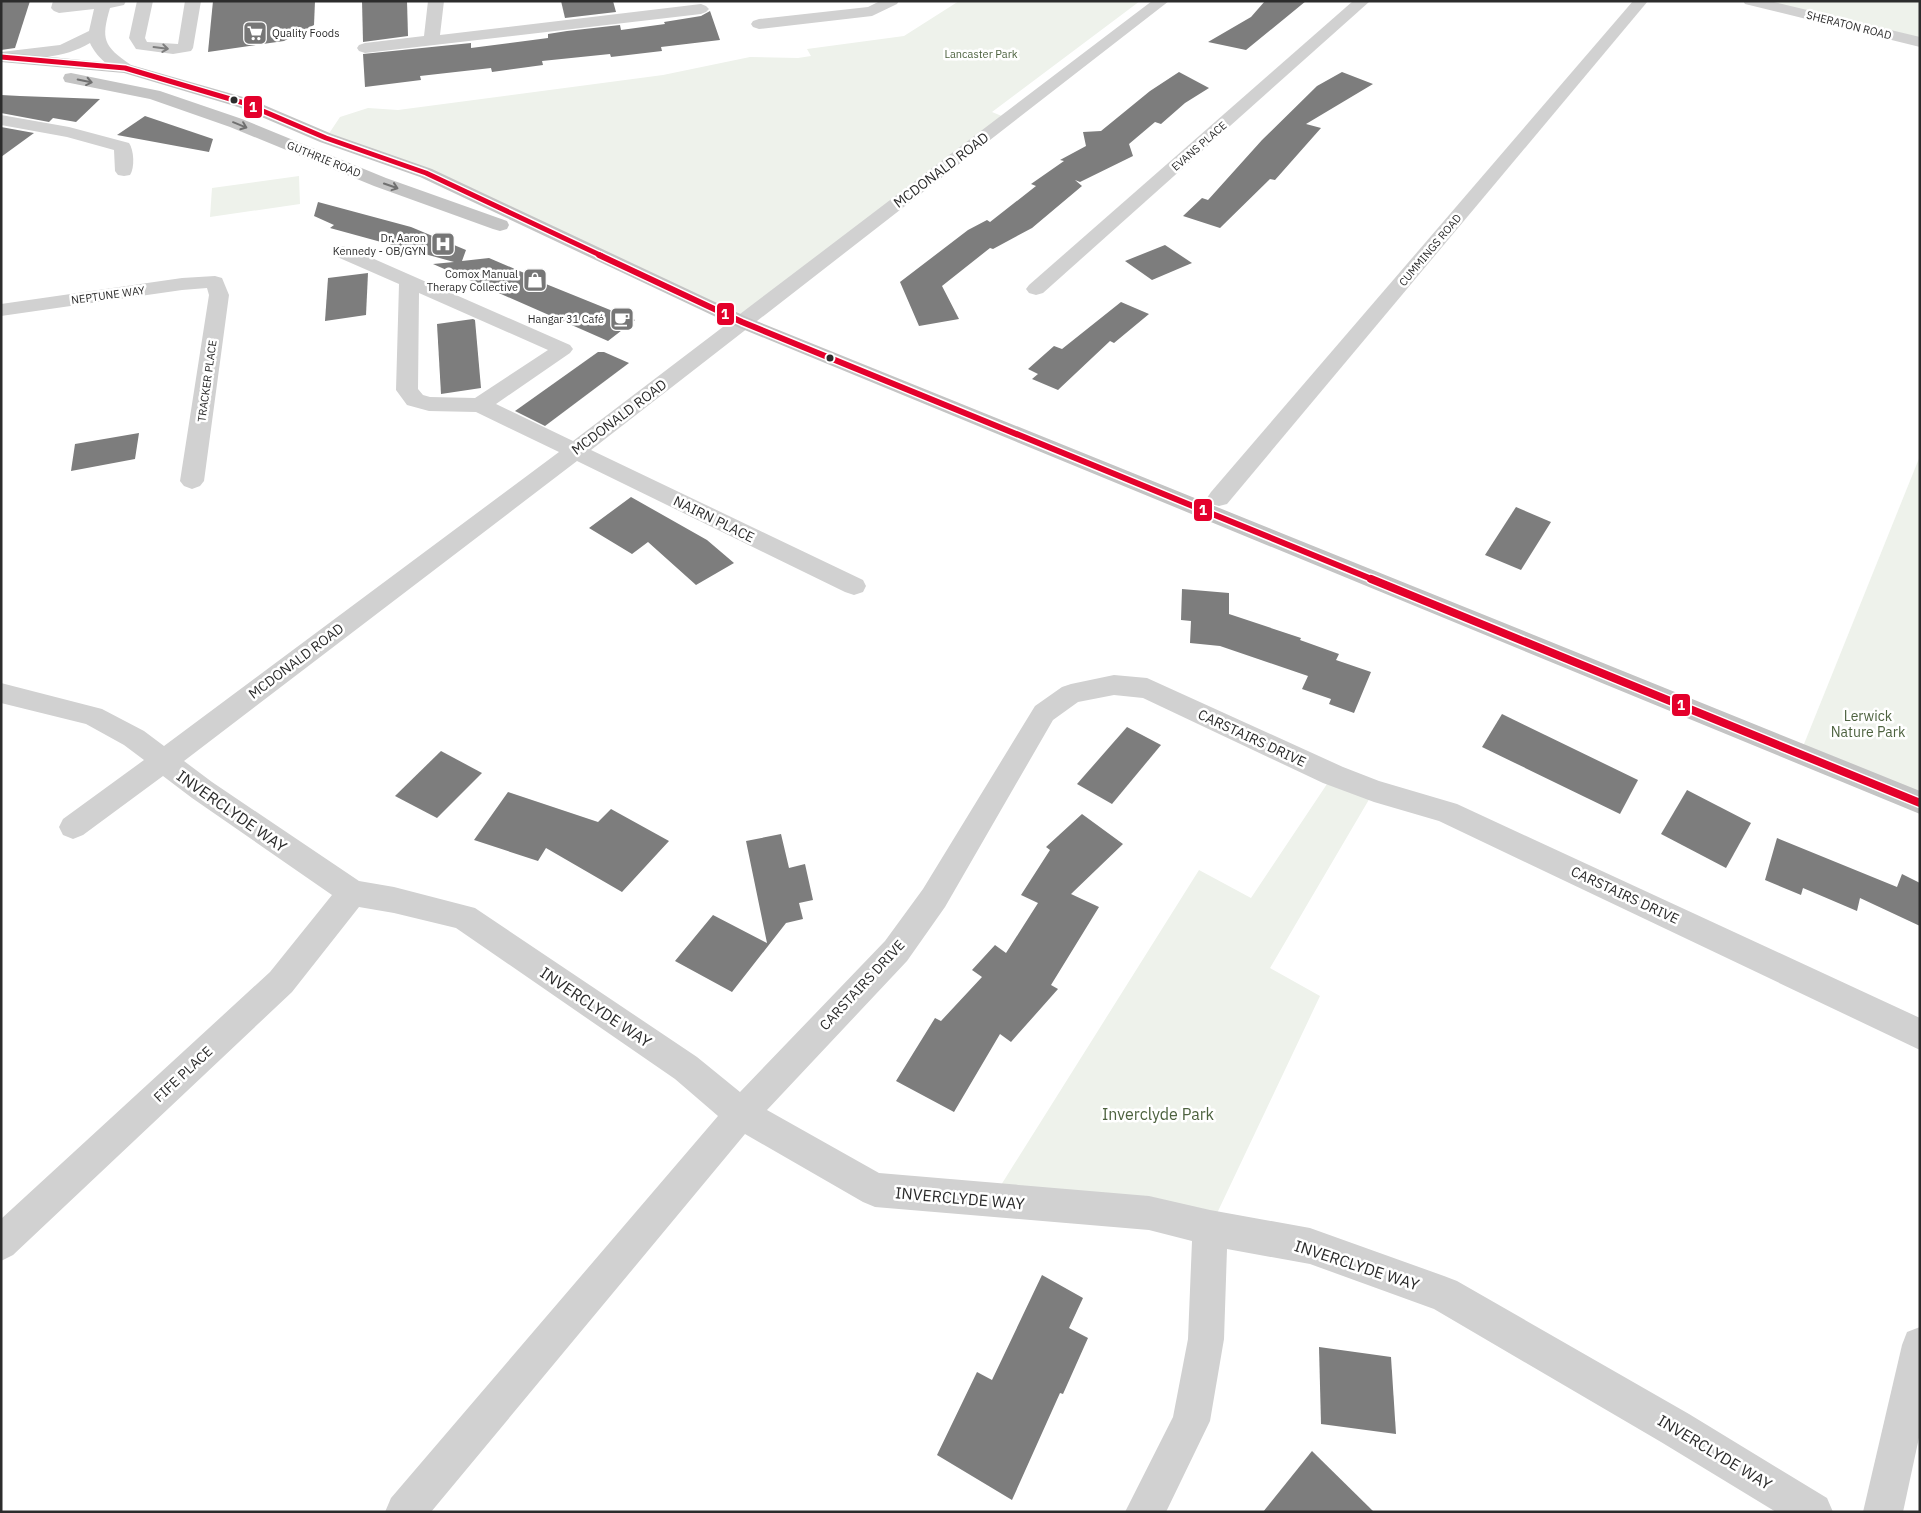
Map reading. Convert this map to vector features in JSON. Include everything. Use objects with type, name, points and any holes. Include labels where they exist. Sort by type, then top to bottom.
[{"type":"main road","name":"GUTHRIE ROAD","points":[[1,57],[125,68],[244,103],[326,138],[426,173],[742,322],[1920,803]]},
{"type":"main road","name":"GUTHRIE ROAD","points":[[1,72],[74,78],[154,96],[236,123],[380,182],[640,275]]},
{"type":"street","points":[[61,1],[59,8],[123,1]]},
{"type":"street","points":[[145,1],[137,38],[142,46],[173,50],[186,48],[193,1]]},
{"type":"street","points":[[431,40],[436,1]]},
{"type":"street","points":[[807,1],[815,18]]},
{"type":"street","points":[[759,24],[872,11],[892,1]]},
{"type":"street","name":"MCDONALD ROAD","points":[[73,826],[163,761],[575,451],[1162,1]]},
{"type":"street","name":"CUMMINGS ROAD","points":[[1219,498],[1641,1]]},
{"type":"street","name":"SHERATON ROAD","points":[[1750,1],[1920,42]]},
{"type":"street","points":[[103,2],[96,33],[97,45],[105,56],[125,68]]},
{"type":"street","name":"EVANS PLACE","points":[[1036,289],[1360,2]]},
{"type":"street","points":[[365,48],[431,40],[640,8],[701,9]]},
{"type":"street","points":[[1,57],[63,50],[96,33]]},
{"type":"street","points":[[1,120],[70,132],[123,147],[124,171]]},
{"type":"street","points":[[342,252],[563,349],[480,405],[429,404],[415,400],[407,390],[408,281]]},
{"type":"street","name":"NEPTUNE WAY","points":[[1,310],[182,284],[215,282]]},
{"type":"street","name":"TRACKER PLACE","points":[[192,481],[220,295],[215,282]]},
{"type":"street","name":"NAIRN PLACE","points":[[480,405],[854,586]]},
{"type":"street","name":"CARSTAIRS DRIVE","points":[[405,1512],[741,1114],[896,951],[934,898],[1044,713],[1071,694],[1114,685],[1147,688],[1333,775],[1374,791],[1447,812],[1911,1029],[1920,1035]]},
{"type":"street","name":"INVERCLYDE WAY","points":[[1,693],[93,716],[134,738],[281,846],[352,893],[394,900],[464,917],[686,1068],[741,1114],[875,1190],[1149,1213],[1210,1228],[1310,1246],[1444,1294],[1675,1428],[1813,1512]]},
{"type":"street","name":"FIFE PLACE","points":[[1,1243],[281,982],[352,893]]},
{"type":"street","points":[[1145,1512],[1191,1421],[1206,1339],[1210,1228]]},
{"type":"street","points":[[1883,1512],[1920,1345]]},
{"type":"green space","name":"Lancaster Park","points":[[959,1],[1140,1],[992,112],[1009,119],[742,322],[426,173],[326,138],[340,117],[368,108],[398,110],[663,75],[750,57],[798,58],[811,56],[807,49],[904,36]]},
{"type":"green space","points":[[1756,1],[1920,1],[1920,41]]},
{"type":"green space","points":[[299,176],[300,204],[210,217],[212,188]]},
{"type":"green space","name":"Lerwick Nature Park","points":[[1920,456],[1920,803],[1800,754]]},
{"type":"green space","name":"Inverclyde Park","points":[[1333,775],[1374,791],[1270,968],[1320,996],[1210,1228],[991,1201],[1199,870],[1251,898]]},
{"type":"building","points":[[1,1],[30,1],[15,48],[1,50]]},
{"type":"building","name":"Quality Foods","points":[[213,1],[315,1],[314,25],[284,41],[208,52]]},
{"type":"building","points":[[362,1],[407,1],[408,36],[363,42]]},
{"type":"building","points":[[561,1],[613,1],[616,12],[565,18]]},
{"type":"building","points":[[1265,1],[1306,1],[1246,50],[1208,42],[1251,17]]},
{"type":"building","points":[[710,11],[720,40],[661,47],[662,51],[611,57],[610,54],[542,61],[543,65],[492,72],[491,68],[420,76],[421,80],[365,87],[363,54],[471,43],[471,48],[548,38],[548,34],[567,31],[620,25],[621,30],[665,24],[664,22],[701,16]]},
{"type":"building","points":[[1179,72],[1209,88],[1185,103],[1161,124],[1155,122],[1129,144],[1133,156],[1080,182],[1075,180],[1082,186],[1032,228],[993,249],[990,248],[942,286],[959,319],[919,326],[900,282],[968,230],[987,220],[990,222],[1036,186],[1031,184],[1064,161],[1060,160],[1086,146],[1083,132],[1101,131],[1150,91]]},
{"type":"building","points":[[1342,72],[1373,84],[1306,124],[1321,128],[1275,180],[1270,179],[1220,228],[1183,216],[1202,198],[1208,200],[1262,140],[1317,86]]},
{"type":"building","points":[[1,95],[100,99],[76,122],[53,118],[49,122],[1,113]]},
{"type":"building","points":[[145,116],[213,139],[209,152],[117,135]]},
{"type":"building","points":[[1,127],[34,133],[1,157]]},
{"type":"building","points":[[318,202],[411,227],[466,250],[462,261],[489,258],[543,281],[541,282],[635,320],[608,341],[433,264],[454,262],[330,228],[334,225],[314,216]]},
{"type":"building","points":[[1165,245],[1192,263],[1152,280],[1125,261]]},
{"type":"building","points":[[368,273],[366,315],[325,321],[328,278]]},
{"type":"building","points":[[1121,302],[1149,314],[1114,343],[1110,341],[1058,390],[1032,379],[1038,374],[1028,369],[1054,346],[1062,349]]},
{"type":"building","points":[[475,320],[481,388],[441,394],[437,324]]},
{"type":"building","points":[[598,352],[604,352],[629,363],[545,426],[515,411]]},
{"type":"building","points":[[139,433],[135,459],[71,471],[75,444]]},
{"type":"building","points":[[631,497],[707,540],[734,563],[696,585],[648,542],[632,554],[589,528]]},
{"type":"building","points":[[1516,507],[1551,522],[1521,570],[1485,555]]},
{"type":"building","points":[[1182,589],[1229,593],[1229,614],[1301,638],[1300,640],[1339,654],[1336,660],[1371,672],[1354,713],[1329,704],[1331,699],[1302,689],[1308,676],[1220,646],[1190,643],[1191,621],[1181,620]]},
{"type":"building","points":[[1502,714],[1638,780],[1620,814],[1482,747]]},
{"type":"building","points":[[1127,727],[1161,745],[1112,804],[1077,784]]},
{"type":"building","points":[[441,751],[482,773],[437,818],[395,796]]},
{"type":"building","points":[[1687,790],[1751,823],[1726,868],[1661,834]]},
{"type":"building","points":[[508,792],[598,822],[611,809],[669,841],[622,892],[546,848],[538,861],[474,840]]},
{"type":"building","points":[[1082,814],[1123,844],[1071,894],[1099,907],[1051,985],[1058,989],[1011,1042],[1000,1034],[954,1112],[896,1081],[935,1018],[941,1021],[982,977],[972,970],[995,945],[1006,953],[1038,903],[1021,895],[1050,850],[1046,847]]},
{"type":"building","points":[[781,834],[789,868],[805,864],[813,900],[799,903],[803,919],[786,923],[732,992],[675,961],[713,915],[767,943],[746,841]]},
{"type":"building","points":[[1777,838],[1897,887],[1902,874],[1920,883],[1920,926],[1860,898],[1857,911],[1803,888],[1801,895],[1765,880]]},
{"type":"building","points":[[1042,1275],[1083,1298],[1069,1328],[1088,1338],[1063,1394],[1060,1393],[1012,1500],[937,1455],[977,1372],[992,1380]]},
{"type":"building","points":[[1319,1347],[1391,1357],[1396,1434],[1321,1424]]},
{"type":"building","points":[[1312,1451],[1374,1512],[1263,1512]]},
{"type":"transit line","name":"1","points":[[1,57],[125,68],[244,103],[326,138],[426,173],[742,322],[1920,803]]},
{"type":"place","name":"Quality Foods","points":[[255,33]]},
{"type":"place","name":"Dr. Aaron Kennedy - OB/GYN","points":[[443,244]]},
{"type":"place","name":"Comox Manual Therapy Collective","points":[[535,280]]},
{"type":"place","name":"Hangar 31 Café","points":[[622,319]]}]
